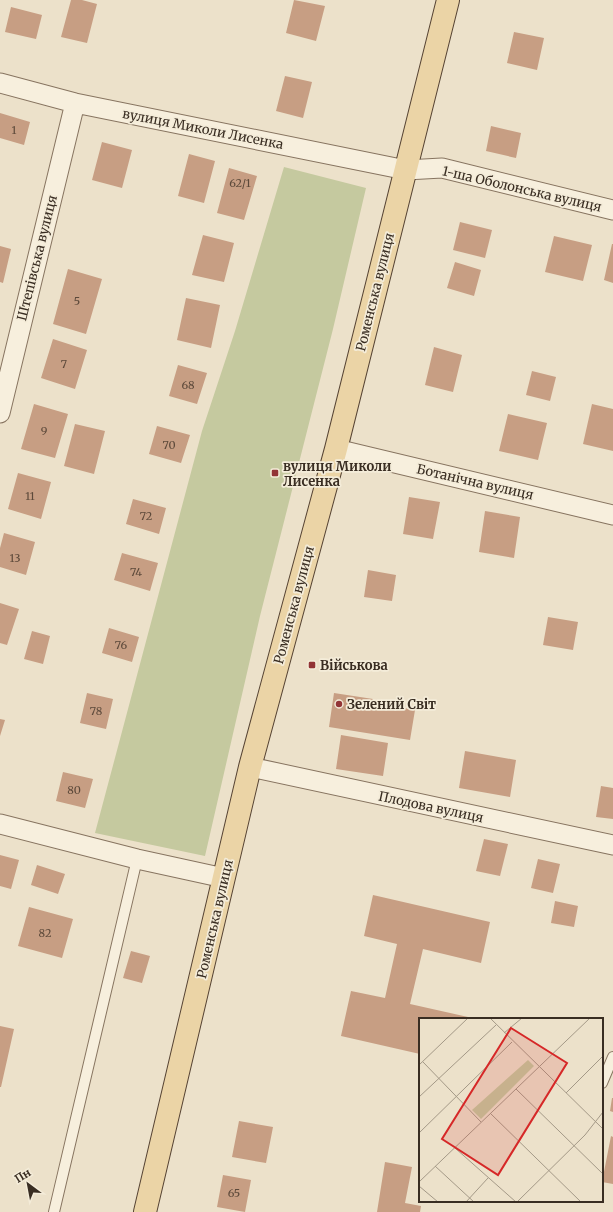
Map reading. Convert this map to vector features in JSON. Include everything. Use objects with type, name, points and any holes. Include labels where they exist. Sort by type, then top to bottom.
[{"type":"main road","name":"Роменська вулиця","points":[[145,1212],[250,767],[336,449],[448,0]]},
{"type":"street","name":"вулиця Миколи Лисенка","points":[[0,83],[75,103],[406,170]]},
{"type":"street","name":"Штепівська вулиця","points":[[0,413],[75,103]]},
{"type":"street","name":"1-ша Оболонська вулиця","points":[[406,170],[442,168],[613,210]]},
{"type":"street","name":"Ботанічна вулиця","points":[[336,449],[613,515]]},
{"type":"street","name":"Плодова вулиця","points":[[250,767],[613,845]]},
{"type":"street","points":[[0,824],[137,859],[224,878]]},
{"type":"lane","points":[[54,1212],[137,859]]},
{"type":"lane","points":[[603,1081],[613,1057]]},
{"type":"green space","points":[[284,167],[366,188],[333,329],[260,616],[205,856],[95,833],[202,431],[235,331]]},
{"type":"building","points":[[71,0],[82,0],[97,4],[87,43],[61,37]]},
{"type":"building","points":[[294,0],[325,6],[316,41],[286,33]]},
{"type":"building","points":[[11,7],[42,15],[36,39],[5,32]]},
{"type":"building","points":[[514,32],[544,38],[537,70],[507,63]]},
{"type":"building","points":[[285,76],[312,82],[303,118],[276,111]]},
{"type":"building","points":[[0,113],[30,122],[24,145],[0,138]]},
{"type":"building","points":[[491,126],[521,133],[516,158],[486,151]]},
{"type":"building","points":[[102,142],[132,150],[122,188],[92,180]]},
{"type":"building","points":[[189,154],[215,161],[204,203],[178,196]]},
{"type":"building","points":[[229,168],[257,176],[244,220],[217,213]]},
{"type":"building","points":[[460,222],[492,230],[485,258],[453,250]]},
{"type":"building","points":[[203,235],[234,243],[224,282],[192,275]]},
{"type":"building","points":[[554,236],[592,245],[583,281],[545,272]]},
{"type":"building","points":[[613,244],[613,283],[604,280]]},
{"type":"building","points":[[0,246],[11,249],[3,283],[0,282]]},
{"type":"building","points":[[455,262],[481,270],[474,296],[447,288]]},
{"type":"building","points":[[68,269],[102,279],[86,334],[53,324]]},
{"type":"building","points":[[186,298],[220,305],[211,348],[177,340]]},
{"type":"building","points":[[53,339],[87,350],[75,389],[41,378]]},
{"type":"building","points":[[434,347],[462,355],[453,392],[425,385]]},
{"type":"building","points":[[178,365],[207,373],[197,404],[169,396]]},
{"type":"building","points":[[532,371],[556,377],[550,401],[526,395]]},
{"type":"building","points":[[34,404],[68,414],[55,458],[21,449]]},
{"type":"building","points":[[592,404],[613,409],[613,451],[583,444]]},
{"type":"building","points":[[508,414],[547,423],[538,460],[499,451]]},
{"type":"building","points":[[75,424],[105,431],[94,474],[64,466]]},
{"type":"building","points":[[157,426],[190,435],[181,463],[149,454]]},
{"type":"building","points":[[18,473],[51,482],[41,519],[8,509]]},
{"type":"building","points":[[409,497],[440,502],[433,539],[403,534]]},
{"type":"building","points":[[133,499],[166,508],[159,534],[126,524]]},
{"type":"building","points":[[485,511],[520,517],[514,558],[479,552]]},
{"type":"building","points":[[4,533],[35,542],[26,575],[0,567],[0,548]]},
{"type":"building","points":[[122,553],[158,563],[150,591],[114,580]]},
{"type":"building","points":[[368,570],[396,575],[392,601],[364,597]]},
{"type":"building","points":[[0,603],[19,609],[7,645],[0,643]]},
{"type":"building","points":[[548,617],[578,622],[573,650],[543,645]]},
{"type":"building","points":[[109,628],[139,637],[132,662],[102,653]]},
{"type":"building","points":[[32,631],[50,636],[43,664],[24,659]]},
{"type":"building","points":[[87,693],[113,699],[106,729],[80,723]]},
{"type":"building","points":[[334,693],[373,699],[372,702],[415,710],[410,740],[329,727]]},
{"type":"building","points":[[0,719],[5,720],[0,736]]},
{"type":"building","points":[[341,735],[388,743],[383,776],[336,769]]},
{"type":"building","points":[[465,751],[516,760],[510,797],[459,788]]},
{"type":"building","points":[[63,772],[93,779],[85,808],[56,801]]},
{"type":"building","points":[[601,786],[613,788],[613,819],[596,817]]},
{"type":"building","points":[[484,839],[508,844],[500,876],[476,871]]},
{"type":"building","points":[[0,855],[19,860],[11,889],[0,886]]},
{"type":"building","points":[[538,859],[560,864],[553,893],[531,888]]},
{"type":"building","points":[[37,865],[65,874],[58,894],[31,885]]},
{"type":"building","points":[[373,895],[490,922],[481,963],[423,949],[410,1004],[468,1018],[419,1018],[419,1054],[341,1036],[351,991],[385,998],[397,944],[364,936]]},
{"type":"building","points":[[555,901],[578,906],[574,927],[551,923]]},
{"type":"building","points":[[29,907],[73,919],[62,958],[18,946]]},
{"type":"building","points":[[131,951],[150,956],[142,983],[123,978]]},
{"type":"building","points":[[0,1026],[14,1029],[1,1087],[0,1087]]},
{"type":"building","points":[[613,1098],[613,1112],[610,1111]]},
{"type":"building","points":[[239,1121],[273,1127],[266,1163],[232,1157]]},
{"type":"building","points":[[611,1136],[613,1137],[613,1184],[603,1182]]},
{"type":"building","points":[[385,1162],[412,1167],[405,1203],[421,1206],[420,1212],[377,1212]]},
{"type":"building","points":[[223,1175],[251,1180],[245,1212],[217,1207]]},
{"type":"place","name":"вулиця Миколи Лисенка","points":[[275,473]]},
{"type":"place","name":"Військова","points":[[312,665]]},
{"type":"place","name":"Зелений Світ","points":[[339,704]]}]
